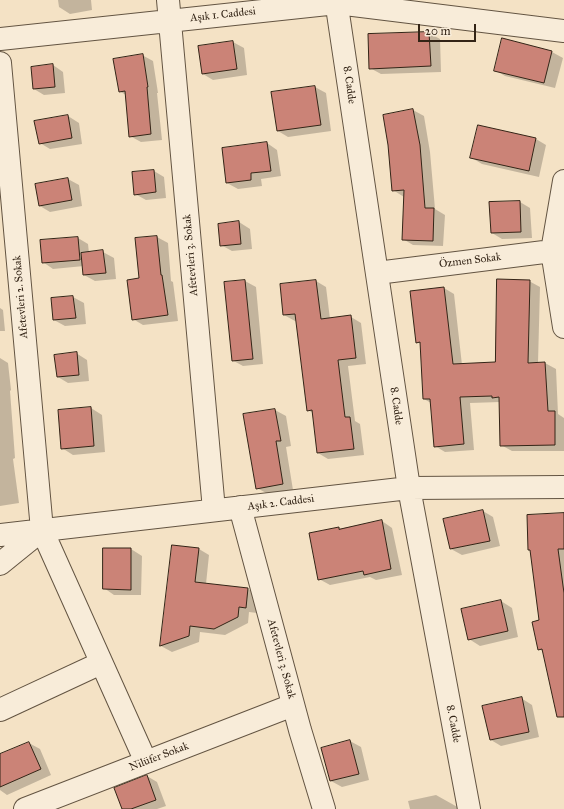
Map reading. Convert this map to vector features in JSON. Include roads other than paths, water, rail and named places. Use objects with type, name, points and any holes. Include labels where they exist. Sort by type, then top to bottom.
[{"type":"street","name":"Aşık 1. Caddesi","points":[[0,39],[169,10],[336,1],[564,31]]},
{"type":"street","name":"8. Cadde","points":[[336,1],[408,488],[469,809]]},
{"type":"street","name":"Afetevleri 3. Sokak","points":[[169,10],[214,510]]},
{"type":"street","name":"Afetevleri 2. Sokak","points":[[0,64],[42,530],[146,762]]},
{"type":"street","points":[[564,181],[558,252],[564,327]]},
{"type":"street","name":"Özmen Sokak","points":[[376,273],[558,252]]},
{"type":"street","name":"Aşık 2. Caddesi","points":[[0,535],[408,488],[564,487]]},
{"type":"street","name":"Afetevleri 3. Sokak","points":[[240,507],[293,705],[324,809]]},
{"type":"street","points":[[0,564],[42,530]]},
{"type":"street","points":[[0,710],[101,663]]},
{"type":"street","name":"Nilüfer Sokak","points":[[25,809],[293,705]]}]
